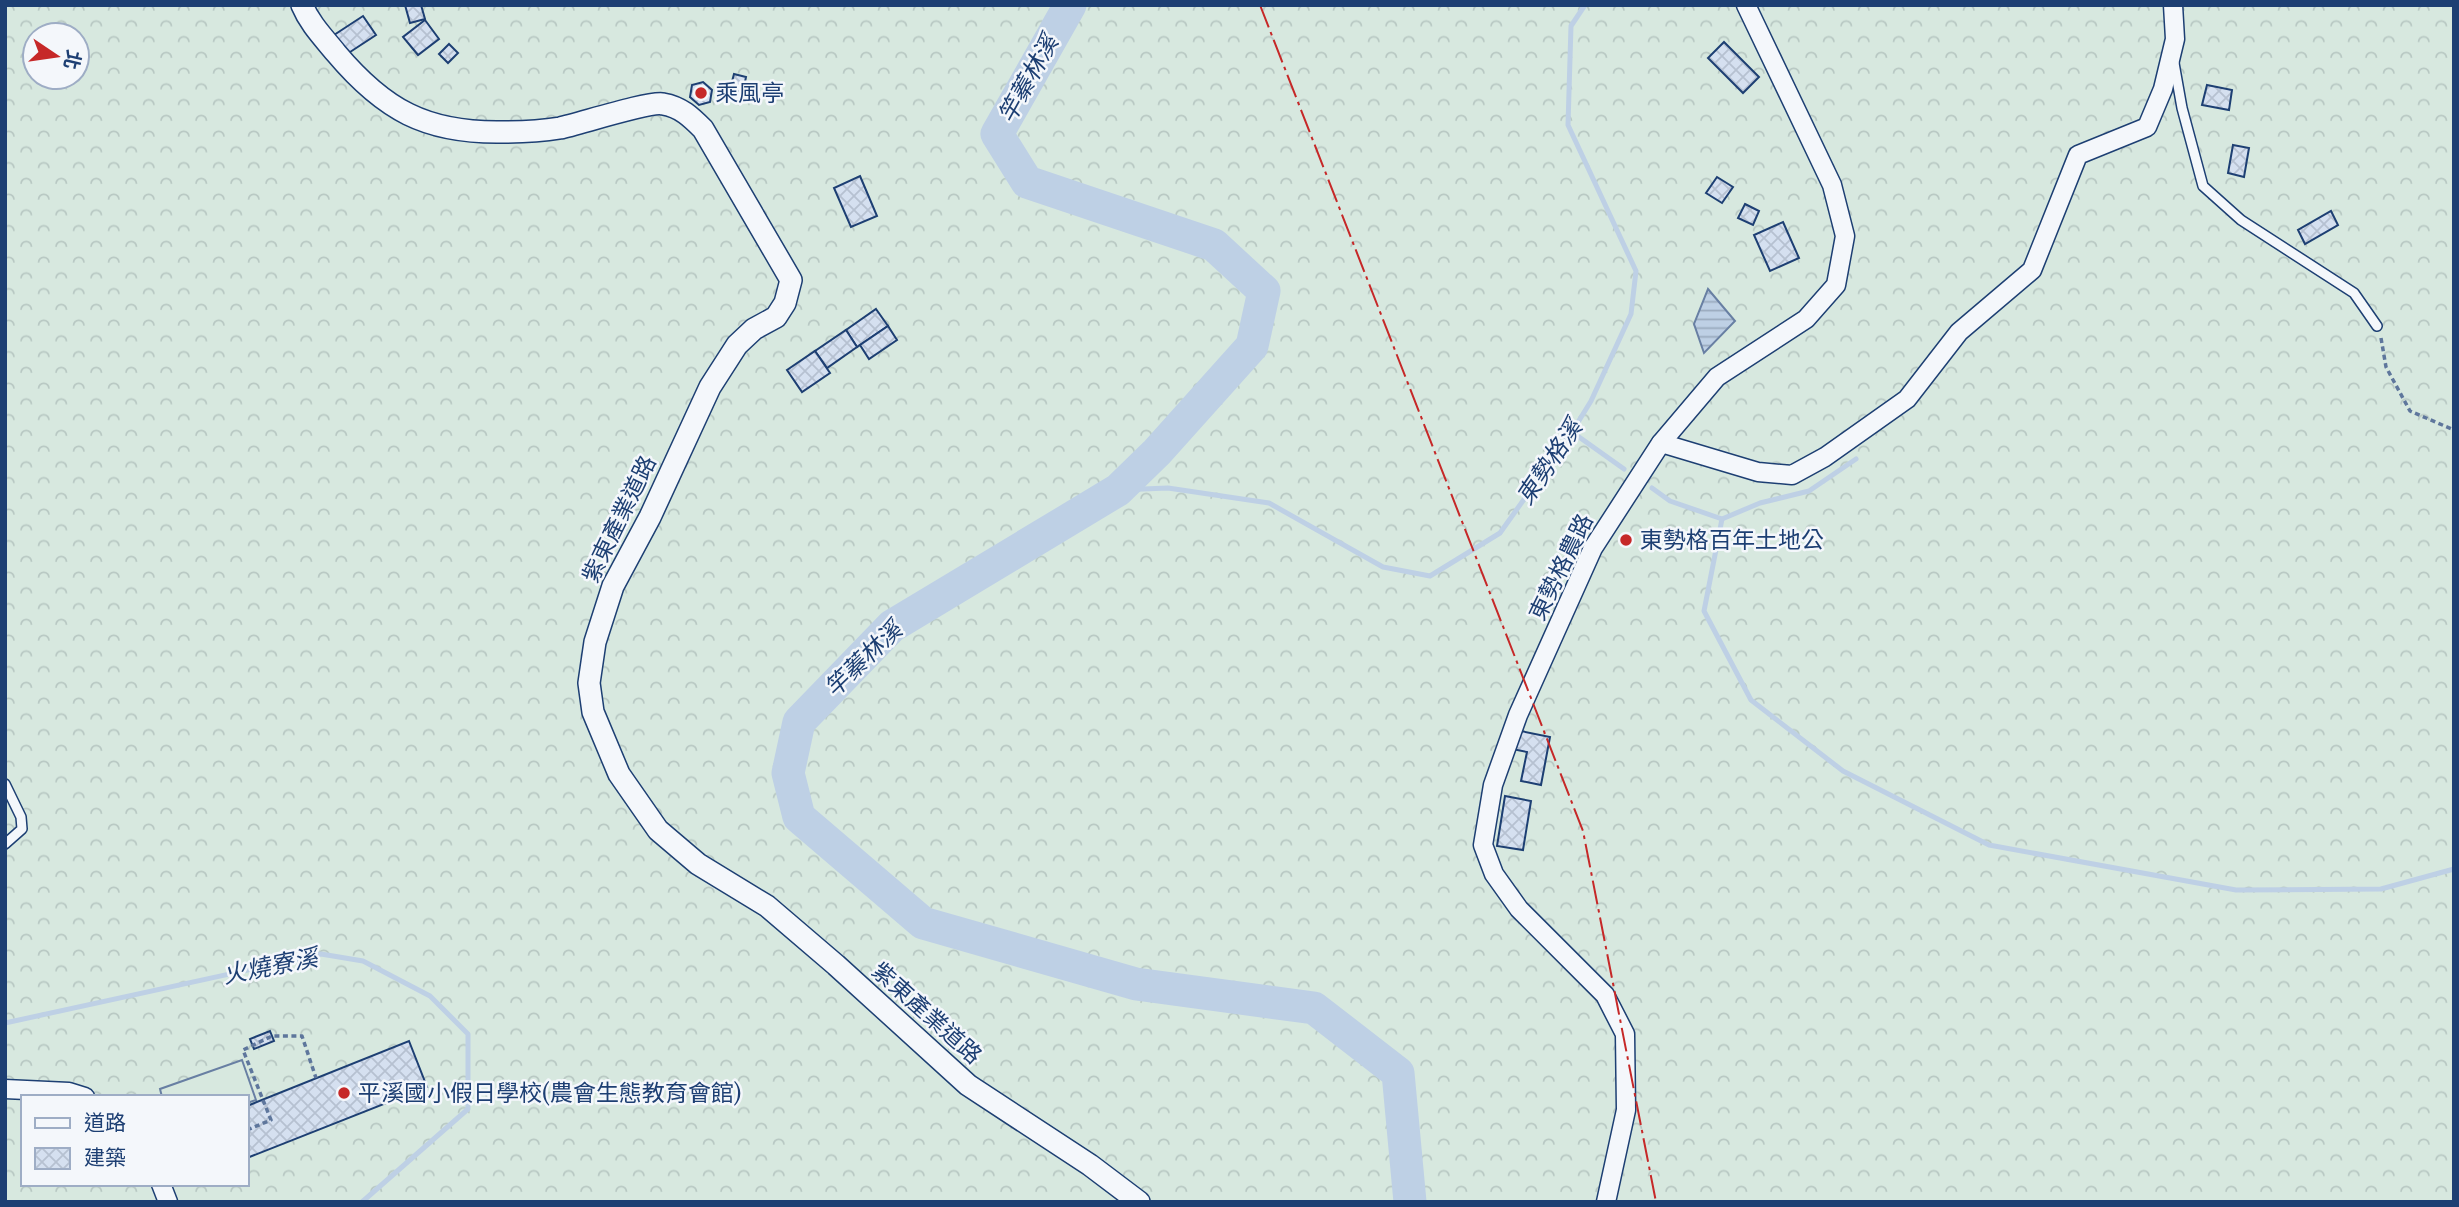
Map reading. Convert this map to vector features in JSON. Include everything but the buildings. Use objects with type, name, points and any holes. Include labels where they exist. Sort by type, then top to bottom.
[{"type":"street","name":"紫東產業道路","points":[[302,5],[309,20],[356,77],[400,111],[432,125],[468,133],[530,131],[557,128],[661,103],[686,112],[703,129],[791,280],[785,303],[776,317],[754,328],[737,345],[710,387],[650,517],[613,586],[595,642],[589,683],[593,712],[619,774],[658,830],[698,864],[767,906],[968,1085],[1090,1165],[1139,1202]]},
{"type":"street","name":"東勢格農路","points":[[1606,1202],[1626,1110],[1625,1034],[1605,995],[1519,909],[1494,874],[1483,845],[1493,785],[1523,703],[1593,548],[1661,443],[1717,377],[1806,319],[1836,285],[1845,236],[1832,185],[1746,5]]},
{"type":"street","points":[[1661,443],[1758,472],[1792,475],[1825,457],[1907,399],[1959,332],[2032,270],[2078,155],[2147,127],[2163,89],[2175,39],[2173,5]]},
{"type":"street","points":[[5,1089],[69,1092],[79,1095]]},
{"type":"lane","points":[[2171,51],[2182,108],[2203,186],[2241,220],[2354,293],[2377,326]]},
{"type":"lane","points":[[5,783],[22,817],[22,829],[5,844]]},
{"type":"path","points":[[2377,326],[2386,367],[2410,411],[2454,430]]},
{"type":"path","points":[[248,1130],[271,1120],[243,1050],[272,1036],[302,1036],[316,1078]]},
{"type":"green space","points":[[5,5],[2454,5],[2454,1202],[5,1202]]},
{"type":"green space","points":[[242,1060],[256,1100],[248,1103],[248,1095],[162,1095],[160,1089]]},
{"type":"water","points":[[1708,289],[1735,321],[1704,353],[1694,324]]},
{"type":"waterway","name":"竿蓁林溪","points":[[1070,5],[997,134],[1027,182],[1214,245],[1264,291],[1252,346],[1157,452],[1118,490],[892,626],[799,722],[788,773],[799,817],[923,923],[1136,984],[1314,1008],[1398,1073],[1410,1202]]},
{"type":"waterway","name":"東勢格溪","points":[[1118,490],[1168,488],[1269,503],[1383,567],[1430,576],[1500,533],[1591,401],[1631,314],[1636,271],[1568,125],[1571,26],[1585,5]]},
{"type":"waterway","points":[[1572,432],[1624,469]]},
{"type":"waterway","points":[[1722,519],[1760,503],[1809,491],[1856,459]]},
{"type":"waterway","points":[[1652,488],[1670,501],[1722,519],[1704,611],[1751,700],[1843,771],[1989,845],[2236,890],[2381,889],[2454,869]]},
{"type":"waterway","name":"火燒寮溪","points":[[5,1023],[321,954],[363,961],[430,996],[468,1034],[468,1109],[362,1202]]},
{"type":"power","points":[[1260,5],[1583,831],[1656,1202]]},
{"type":"place","name":"乘風亭","points":[[701,93]]},
{"type":"place","name":"東勢格百年土地公","points":[[1626,540]]},
{"type":"place","name":"平溪國小假日學校(農會生態教育會館)","points":[[344,1093]]}]
